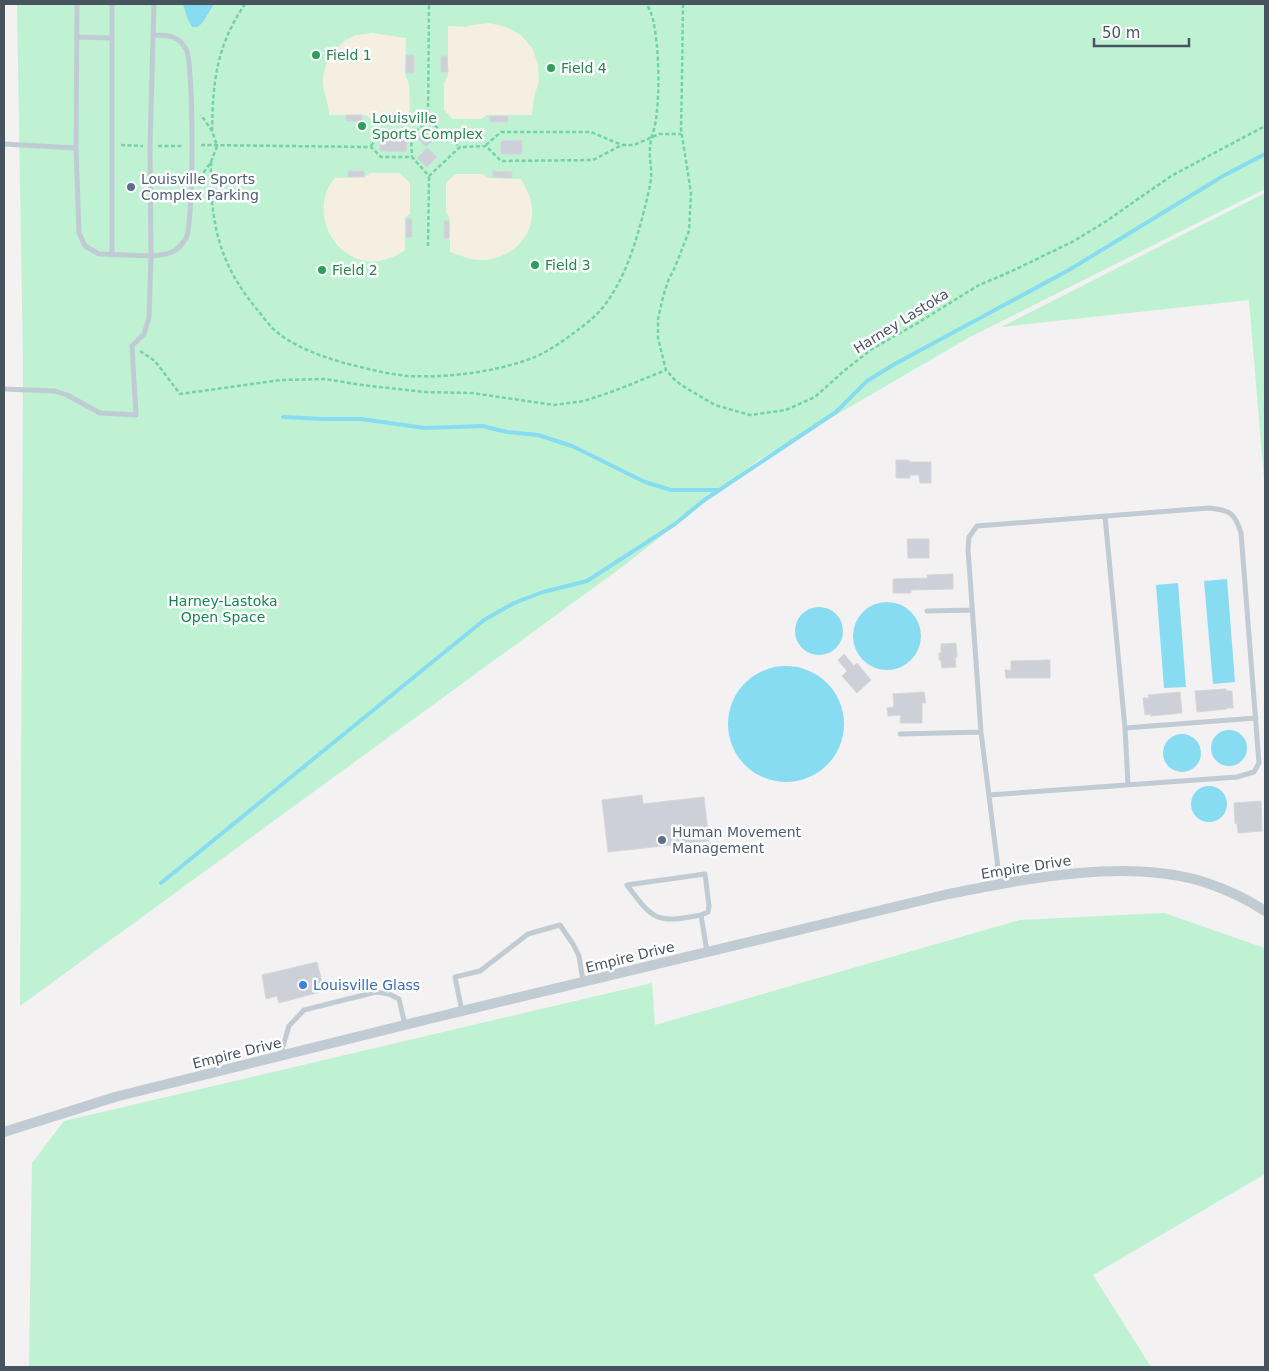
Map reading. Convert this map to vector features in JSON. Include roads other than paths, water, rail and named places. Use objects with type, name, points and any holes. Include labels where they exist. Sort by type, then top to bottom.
[{"type":"street","name":"Empire Drive","points":[[4,1132],[116,1097],[405,1025],[944,895],[1000,885],[1069,873],[1126,871],[1168,874],[1206,882],[1242,897],[1265,910]]},
{"type":"lane","points":[[77,4],[76,148],[79,232],[85,246],[98,254],[151,256],[167,254],[180,247],[188,236],[192,145],[190,68],[187,51],[182,43],[174,36],[153,35]]},
{"type":"lane","points":[[112,4],[112,255]]},
{"type":"lane","points":[[4,389],[55,391],[100,414],[136,415],[132,346],[144,334],[149,318],[151,256],[150,146],[154,4]]},
{"type":"lane","points":[[77,37],[112,38]]},
{"type":"lane","points":[[4,144],[76,148]]},
{"type":"lane","points":[[989,795],[1237,777],[1254,772],[1259,763],[1256,718],[1241,533],[1237,519],[1224,509],[1209,508],[977,526],[969,537],[981,732],[1000,885]]},
{"type":"lane","points":[[1105,516],[1125,728],[1128,785]]},
{"type":"lane","points":[[927,611],[972,610]]},
{"type":"lane","points":[[1125,728],[1256,718]]},
{"type":"lane","points":[[900,734],[981,732]]},
{"type":"lane","points":[[705,874],[709,906],[708,912],[700,915],[680,920],[662,919],[648,913],[627,885],[705,874]]},
{"type":"lane","points":[[700,915],[707,952]]},
{"type":"lane","points":[[462,1011],[455,977],[480,971],[528,934],[547,928],[560,925],[573,944],[579,956],[583,982]]},
{"type":"lane","points":[[280,1056],[289,1026],[304,1010],[358,996],[376,992],[389,994],[399,999],[405,1025]]},
{"type":"water","points":[[183,4],[214,4],[203,22],[198,27],[192,27]]},
{"type":"water","points":[[1227,579],[1235,682],[1213,684],[1204,581]]},
{"type":"water","points":[[1178,583],[1186,687],[1164,688],[1156,585]]},
{"type":"water","points":[[887,602],[900,605],[911,612],[918,623],[921,636],[918,649],[911,660],[900,667],[887,670],[874,667],[863,660],[856,649],[853,636],[856,623],[863,612],[874,605]]},
{"type":"water","points":[[819,607],[828,609],[836,614],[841,622],[843,631],[841,640],[836,648],[828,653],[819,655],[810,653],[802,648],[797,640],[795,631],[797,622],[802,614],[810,609]]},
{"type":"water","points":[[786,666],[808,670],[827,683],[840,702],[844,724],[840,746],[827,765],[808,778],[786,782],[764,778],[745,765],[732,746],[728,724],[732,702],[745,683],[764,670]]},
{"type":"water","points":[[1229,730],[1236,731],[1242,735],[1246,741],[1246,755],[1242,761],[1236,765],[1229,766],[1222,765],[1216,761],[1212,755],[1211,748],[1212,741],[1216,735],[1222,731]]},
{"type":"water","points":[[1182,734],[1195,740],[1201,753],[1195,766],[1182,772],[1169,766],[1163,753],[1169,740]]},
{"type":"water","points":[[1209,786],[1216,787],[1222,791],[1226,797],[1226,811],[1222,817],[1216,821],[1209,822],[1202,821],[1196,817],[1192,811],[1191,804],[1192,797],[1196,791],[1202,787]]},
{"type":"waterway","points":[[161,883],[484,620],[514,603],[543,592],[587,581],[675,524],[703,501],[836,412],[867,381],[893,365],[1069,270],[1223,176],[1265,154]]},
{"type":"waterway","points":[[283,417],[361,419],[425,428],[482,426],[507,432],[538,435],[572,446],[645,482],[671,490],[718,490]]},
{"type":"place","name":"Field 1","points":[[316,55]]},
{"type":"place","name":"Field 4","points":[[551,68]]},
{"type":"place","name":"Louisville Sports Complex","points":[[362,126]]},
{"type":"place","name":"Louisville Sports Complex Parking","points":[[131,187]]},
{"type":"place","name":"Field 3","points":[[535,265]]},
{"type":"place","name":"Field 2","points":[[322,270]]},
{"type":"place","name":"Human Movement Management","points":[[662,840]]},
{"type":"place","name":"Louisville Glass","points":[[303,985]]},
{"type":"park label","name":"Harney-Lastoka Open Space","points":[[223,610]]}]
